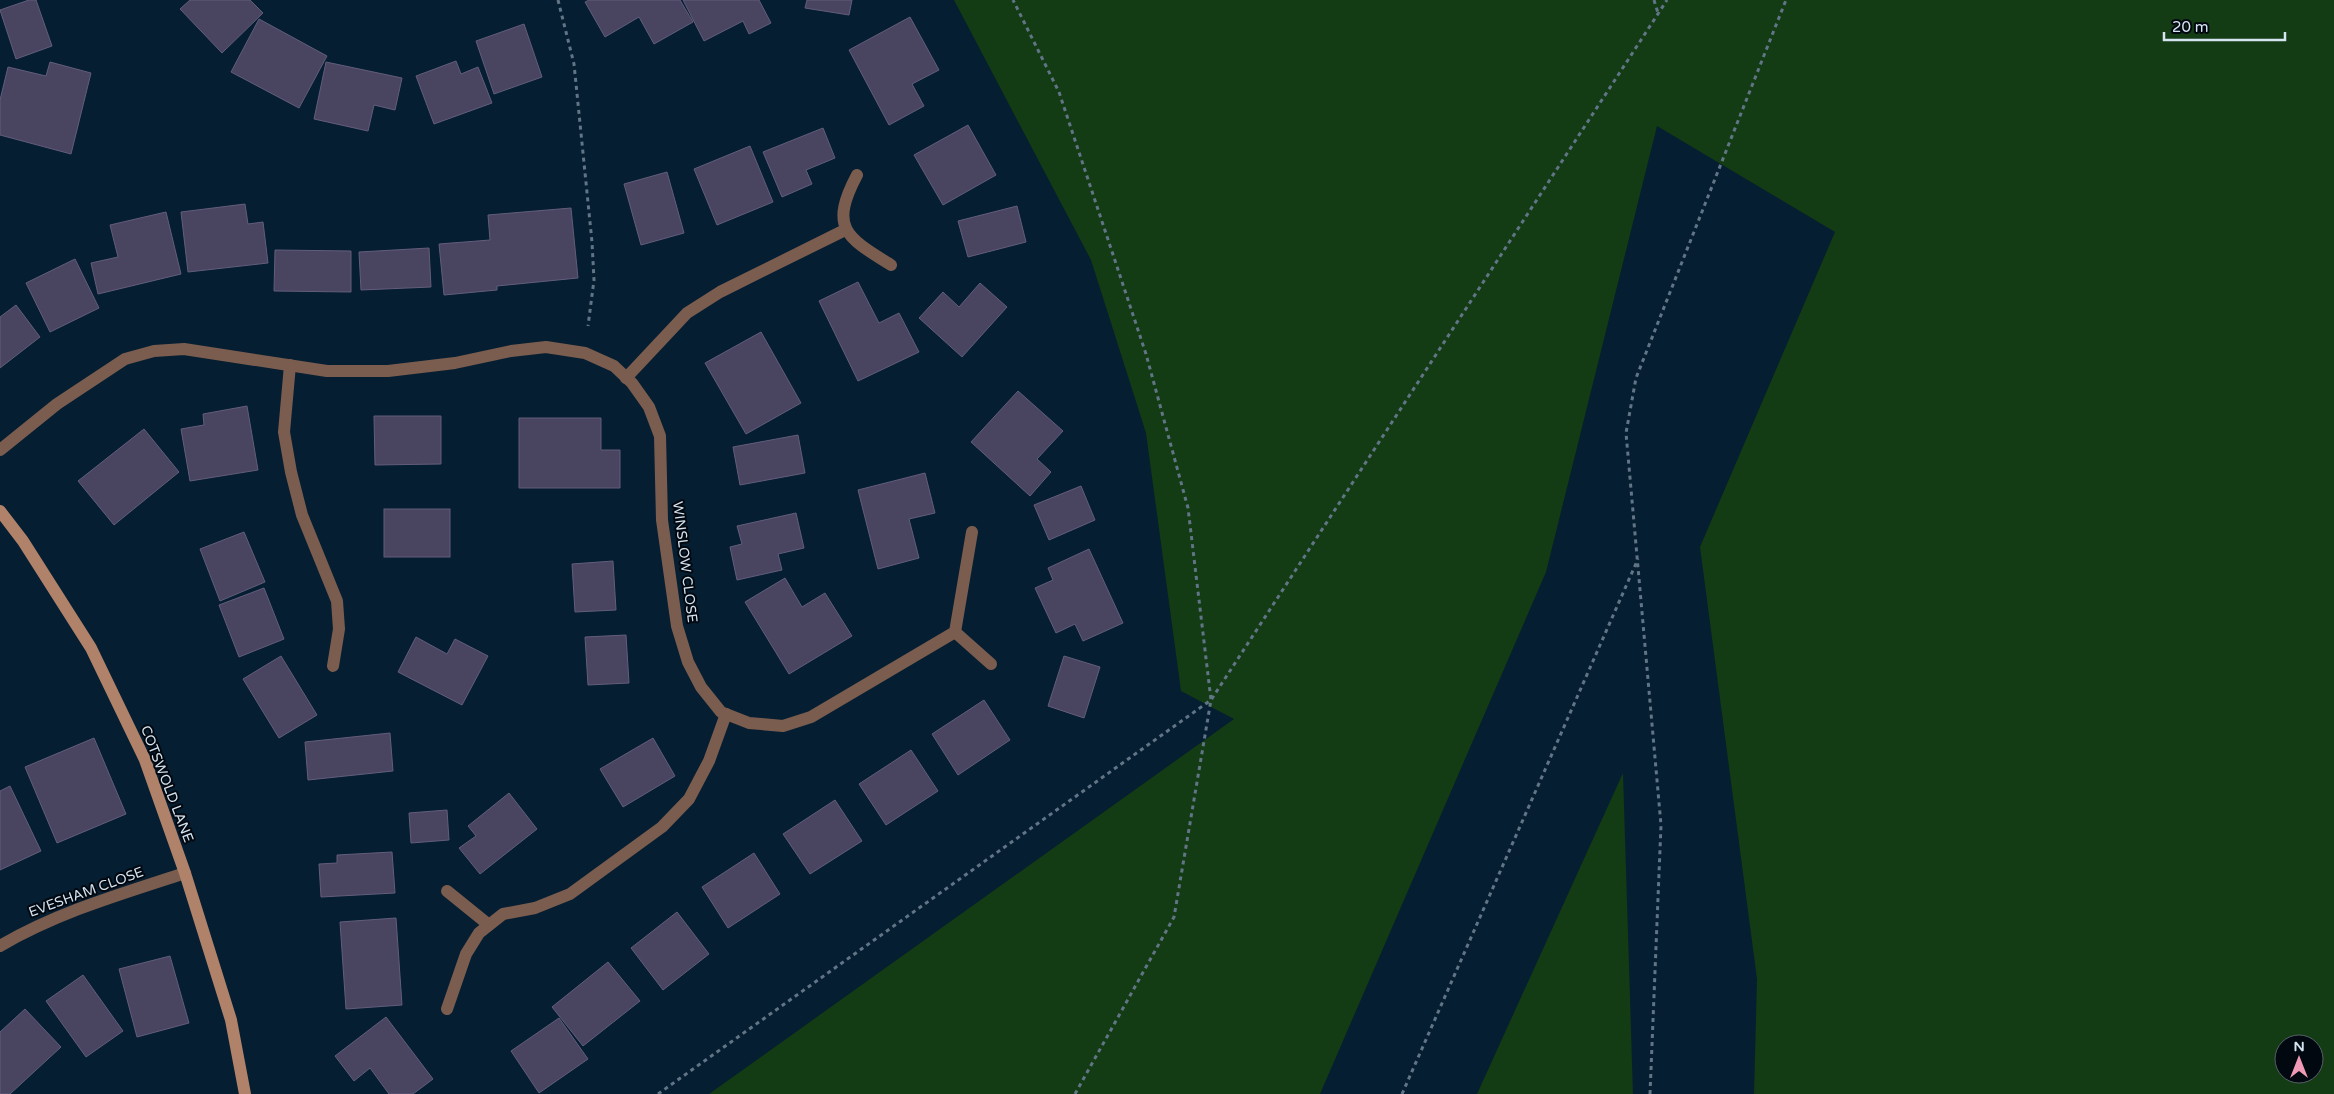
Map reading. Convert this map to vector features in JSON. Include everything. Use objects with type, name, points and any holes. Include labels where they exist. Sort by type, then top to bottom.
[{"type":"street","points":[[857,174],[846,196],[843,214],[845,230],[859,245],[891,265]]},
{"type":"street","points":[[626,378],[687,313],[720,292],[845,230]]},
{"type":"street","name":"WINSLOW CLOSE","points":[[0,450],[57,404],[125,359],[154,351],[184,349],[327,371],[388,371],[456,363],[511,351],[546,347],[584,353],[614,366],[649,407],[660,436],[662,520],[680,635],[688,662],[701,687],[721,712],[749,723],[783,726],[811,717],[955,632]]},
{"type":"street","points":[[290,365],[284,432],[290,472],[302,515],[337,601],[339,629],[333,666]]},
{"type":"street","name":"COTSWOLD LANE","points":[[0,511],[23,541],[91,648],[145,760],[185,873],[230,1020],[245,1094]]},
{"type":"street","points":[[972,532],[955,632],[991,664]]},
{"type":"street","points":[[446,1008],[466,954],[479,933],[489,924],[504,914],[535,908],[570,894],[662,827],[689,798],[709,761],[726,714]]},
{"type":"street","name":"EVESHAM CLOSE","points":[[0,946],[33,927],[88,904],[185,873]]},
{"type":"street","points":[[447,891],[489,924]]},
{"type":"path","points":[[558,0],[574,64],[592,242],[594,280],[584,353]]},
{"type":"path","points":[[1013,0],[1059,92],[1146,354],[1188,508],[1211,700],[1174,917],[1075,1094]]},
{"type":"path","points":[[1654,0],[1658,13]]},
{"type":"path","points":[[658,1094],[1211,700],[1667,0]]},
{"type":"path","points":[[1650,1094],[1661,825],[1626,433],[1636,378],[1786,0]]},
{"type":"path","points":[[1402,1094],[1638,558]]},
{"type":"green space","points":[[954,0],[2334,0],[2334,1094],[1754,1094],[1757,979],[1700,547],[1835,232],[1657,126],[1546,572],[1320,1094],[709,1094],[1234,719],[1181,691],[1146,433],[1091,260]]},
{"type":"green space","points":[[1623,773],[1633,1094],[1477,1094]]},
{"type":"building","points":[[29,0],[36,0],[52,46],[16,59],[0,10]]},
{"type":"building","points":[[190,0],[250,0],[263,13],[222,53],[180,9]]},
{"type":"building","points":[[589,0],[680,0],[693,22],[654,44],[639,17],[605,37],[585,2]]},
{"type":"building","points":[[683,0],[759,0],[771,23],[749,34],[743,21],[704,41]]},
{"type":"building","points":[[807,0],[852,0],[849,15],[805,8]]},
{"type":"building","points":[[910,17],[939,70],[912,84],[924,106],[889,125],[849,50]]},
{"type":"building","points":[[259,19],[327,56],[299,108],[231,72]]},
{"type":"building","points":[[524,24],[542,77],[494,94],[476,41]]},
{"type":"building","points":[[456,61],[461,74],[478,67],[492,103],[434,124],[416,76]]},
{"type":"building","points":[[50,62],[91,73],[71,154],[0,135],[0,100],[8,67],[46,76]]},
{"type":"building","points":[[326,62],[402,78],[395,110],[374,105],[368,131],[314,119]]},
{"type":"building","points":[[968,125],[996,175],[943,205],[914,155]]},
{"type":"building","points":[[823,128],[835,158],[806,170],[812,184],[782,197],[763,152]]},
{"type":"building","points":[[750,146],[773,202],[717,225],[694,169]]},
{"type":"building","points":[[667,172],[684,233],[641,245],[624,184]]},
{"type":"building","points":[[245,204],[248,224],[263,222],[268,263],[188,272],[181,212]]},
{"type":"building","points":[[1017,206],[1026,242],[968,257],[958,221]]},
{"type":"building","points":[[571,208],[578,278],[497,286],[497,290],[444,295],[439,244],[490,240],[488,215]]},
{"type":"building","points":[[166,212],[181,274],[98,294],[91,263],[118,257],[110,225]]},
{"type":"building","points":[[429,248],[431,287],[361,290],[359,252]]},
{"type":"building","points":[[275,250],[351,251],[351,292],[274,291]]},
{"type":"building","points":[[75,259],[99,308],[50,332],[26,283]]},
{"type":"building","points":[[858,282],[879,323],[899,313],[919,352],[858,381],[819,301]]},
{"type":"building","points":[[980,283],[1007,307],[962,357],[919,318],[943,292],[959,307]]},
{"type":"building","points":[[16,305],[40,337],[0,368],[0,317]]},
{"type":"building","points":[[761,332],[801,403],[746,434],[705,363]]},
{"type":"building","points":[[1018,391],[1063,431],[1037,459],[1051,472],[1030,496],[971,442]]},
{"type":"building","points":[[247,406],[258,470],[190,481],[181,429],[204,425],[203,414]]},
{"type":"building","points":[[374,416],[441,416],[441,464],[375,465]]},
{"type":"building","points":[[519,418],[601,418],[601,450],[620,450],[620,488],[519,488]]},
{"type":"building","points":[[144,429],[179,472],[114,525],[78,481]]},
{"type":"building","points":[[798,435],[805,473],[740,485],[733,447]]},
{"type":"building","points":[[925,473],[935,513],[909,519],[919,558],[878,569],[858,490]]},
{"type":"building","points":[[1081,486],[1095,520],[1049,540],[1034,505]]},
{"type":"building","points":[[384,509],[450,509],[450,557],[384,557]]},
{"type":"building","points":[[796,513],[804,548],[778,554],[782,570],[737,580],[730,547],[742,544],[737,526]]},
{"type":"building","points":[[244,532],[265,582],[220,601],[200,549]]},
{"type":"building","points":[[1089,549],[1123,623],[1083,641],[1075,624],[1056,633],[1035,588],[1053,580],[1048,568]]},
{"type":"building","points":[[613,561],[616,610],[575,612],[572,564]]},
{"type":"building","points":[[785,578],[802,607],[825,593],[852,636],[789,674],[745,602]]},
{"type":"building","points":[[264,588],[284,639],[239,657],[219,605]]},
{"type":"building","points":[[626,635],[629,683],[588,685],[585,637]]},
{"type":"building","points":[[416,637],[447,654],[455,639],[488,656],[462,705],[398,672]]},
{"type":"building","points":[[281,656],[317,715],[279,738],[243,679]]},
{"type":"building","points":[[1064,656],[1100,667],[1084,718],[1048,706]]},
{"type":"building","points":[[984,700],[1010,740],[958,775],[932,734]]},
{"type":"building","points":[[390,733],[393,771],[308,780],[305,742]]},
{"type":"building","points":[[94,738],[126,814],[57,843],[25,767]]},
{"type":"building","points":[[653,738],[675,776],[623,807],[600,769]]},
{"type":"building","points":[[911,750],[938,791],[886,825],[859,784]]},
{"type":"building","points":[[10,786],[41,851],[0,870],[0,791]]},
{"type":"building","points":[[509,793],[537,829],[480,874],[459,848],[476,836],[468,826]]},
{"type":"building","points":[[835,800],[862,841],[810,874],[783,834]]},
{"type":"building","points":[[447,810],[449,840],[411,843],[409,813]]},
{"type":"building","points":[[392,852],[395,893],[321,897],[319,864],[337,863],[337,855]]},
{"type":"building","points":[[754,853],[780,894],[728,928],[702,887]]},
{"type":"building","points":[[677,912],[709,954],[663,990],[631,948]]},
{"type":"building","points":[[396,918],[402,1005],[346,1009],[340,922]]},
{"type":"building","points":[[170,956],[189,1023],[137,1037],[119,969]]},
{"type":"building","points":[[608,962],[640,1001],[583,1046],[552,1007]]},
{"type":"building","points":[[83,975],[123,1031],[86,1057],[46,1001]]},
{"type":"building","points":[[25,1009],[61,1047],[10,1094],[0,1094],[0,1032]]},
{"type":"building","points":[[386,1017],[433,1079],[413,1094],[389,1094],[370,1068],[354,1081],[335,1056]]},
{"type":"building","points":[[559,1018],[588,1059],[539,1093],[511,1051]]}]
